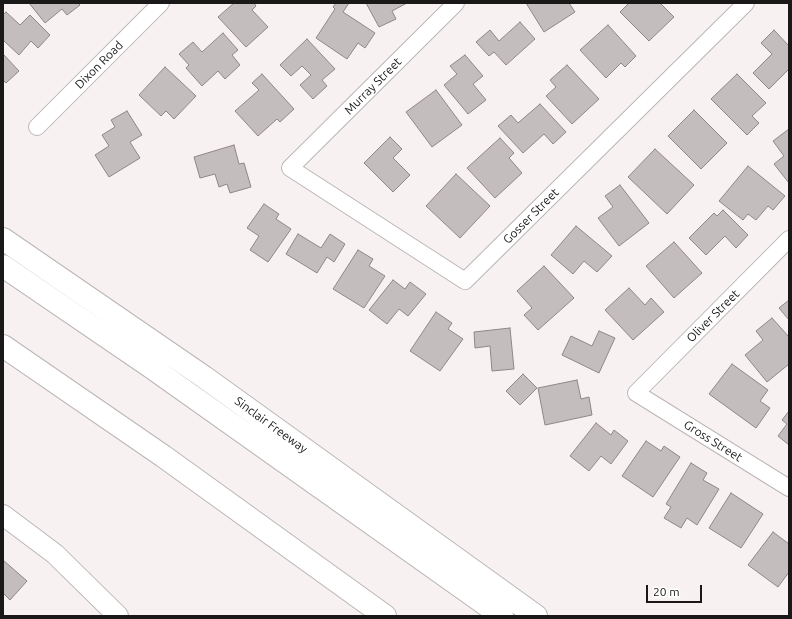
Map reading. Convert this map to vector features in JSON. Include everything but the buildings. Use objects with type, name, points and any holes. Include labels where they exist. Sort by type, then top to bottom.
[{"type":"highway","name":"Sinclair Freeway","points":[[3,239],[204,377],[536,616]]},
{"type":"highway","points":[[3,266],[151,367],[502,616]]},
{"type":"highway","points":[[3,346],[163,456],[385,616]]},
{"type":"street","name":"Dixon Road","points":[[37,127],[161,3]]},
{"type":"street","name":"Murray Street","points":[[290,168],[456,3]]},
{"type":"street","name":"Gosser Street","points":[[290,168],[465,281],[746,3]]},
{"type":"street","name":"Oliver Street","points":[[636,394],[789,240]]},
{"type":"street","name":"Gross Street","points":[[636,394],[789,488]]},
{"type":"street","points":[[3,516],[55,554],[118,616]]}]
